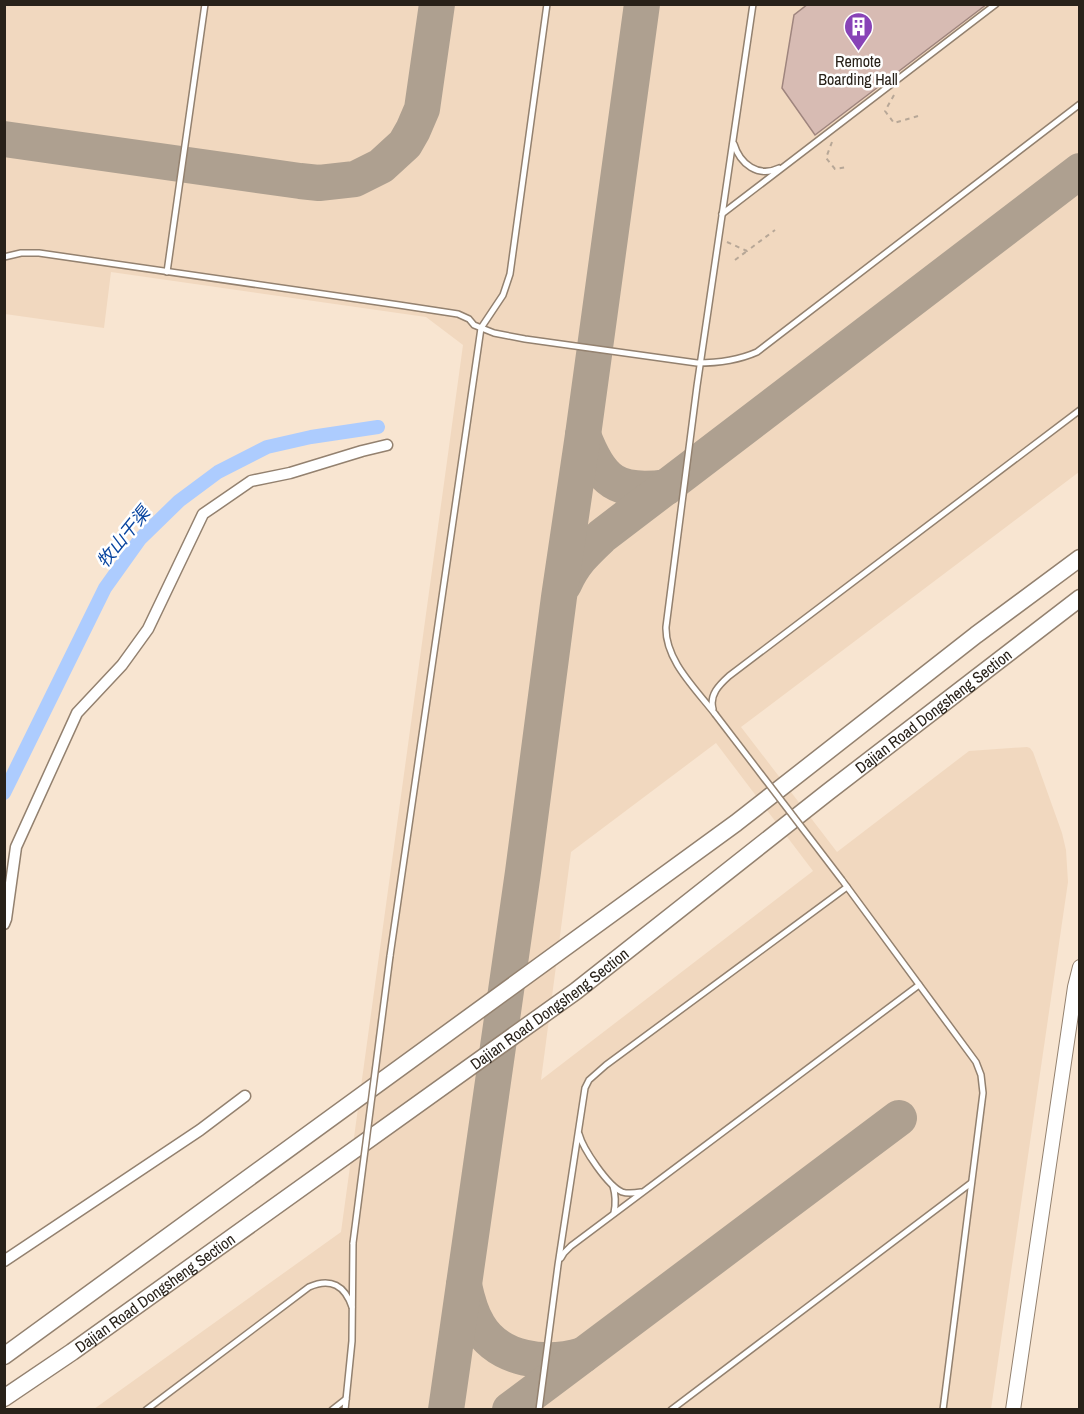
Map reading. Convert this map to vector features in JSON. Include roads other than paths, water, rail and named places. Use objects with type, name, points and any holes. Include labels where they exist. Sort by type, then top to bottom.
[{"type":"main road","name":"Dajian Road Dongsheng Section","points":[[4,1356],[736,823],[976,635],[1080,558]]},
{"type":"main road","name":"Dajian Road Dongsheng Section","points":[[4,1398],[576,991],[828,792],[1080,598]]},
{"type":"street","points":[[4,924],[16,847],[77,713],[122,665],[148,628],[203,514],[251,481],[290,473],[387,445]]},
{"type":"street","points":[[1013,1410],[1076,1006],[1080,967]]},
{"type":"street","points":[[4,1261],[200,1130],[244,1096]]},
{"type":"lane","points":[[167,272],[205,4]]},
{"type":"lane","points":[[345,1410],[352,1341],[353,1242],[390,956],[482,328],[503,295],[510,274],[547,4]]},
{"type":"lane","points":[[753,4],[701,363],[666,638],[674,661],[842,880],[976,1062],[983,1093],[943,1410]]},
{"type":"lane","points":[[722,214],[996,4]]},
{"type":"lane","points":[[4,257],[30,253],[445,312],[458,315],[494,333],[701,363],[747,356],[757,352],[1080,104]]},
{"type":"lane","points":[[733,142],[736,153],[749,167],[762,171],[773,171],[788,163]]},
{"type":"lane","points":[[714,714],[711,706],[712,699],[719,685],[729,676],[1080,410]]},
{"type":"lane","points":[[539,1410],[578,1133],[585,1088],[589,1080],[606,1065],[847,887]]},
{"type":"lane","points":[[558,1265],[564,1253],[571,1246],[919,985]]},
{"type":"lane","points":[[578,1133],[587,1154],[613,1186],[622,1192],[643,1191]]},
{"type":"lane","points":[[671,1410],[971,1183]]},
{"type":"lane","points":[[613,1186],[616,1203],[614,1214]]},
{"type":"lane","points":[[146,1410],[317,1283],[325,1282],[340,1286],[349,1297],[352,1307]]},
{"type":"lane","points":[[332,1410],[346,1399]]},
{"type":"waterway","name":"牧山干渠","points":[[4,793],[105,588],[140,539],[179,501],[218,472],[267,447],[311,437],[378,427]]},
{"type":"place","name":"Remote Boarding Hall","points":[[858,52]]}]
